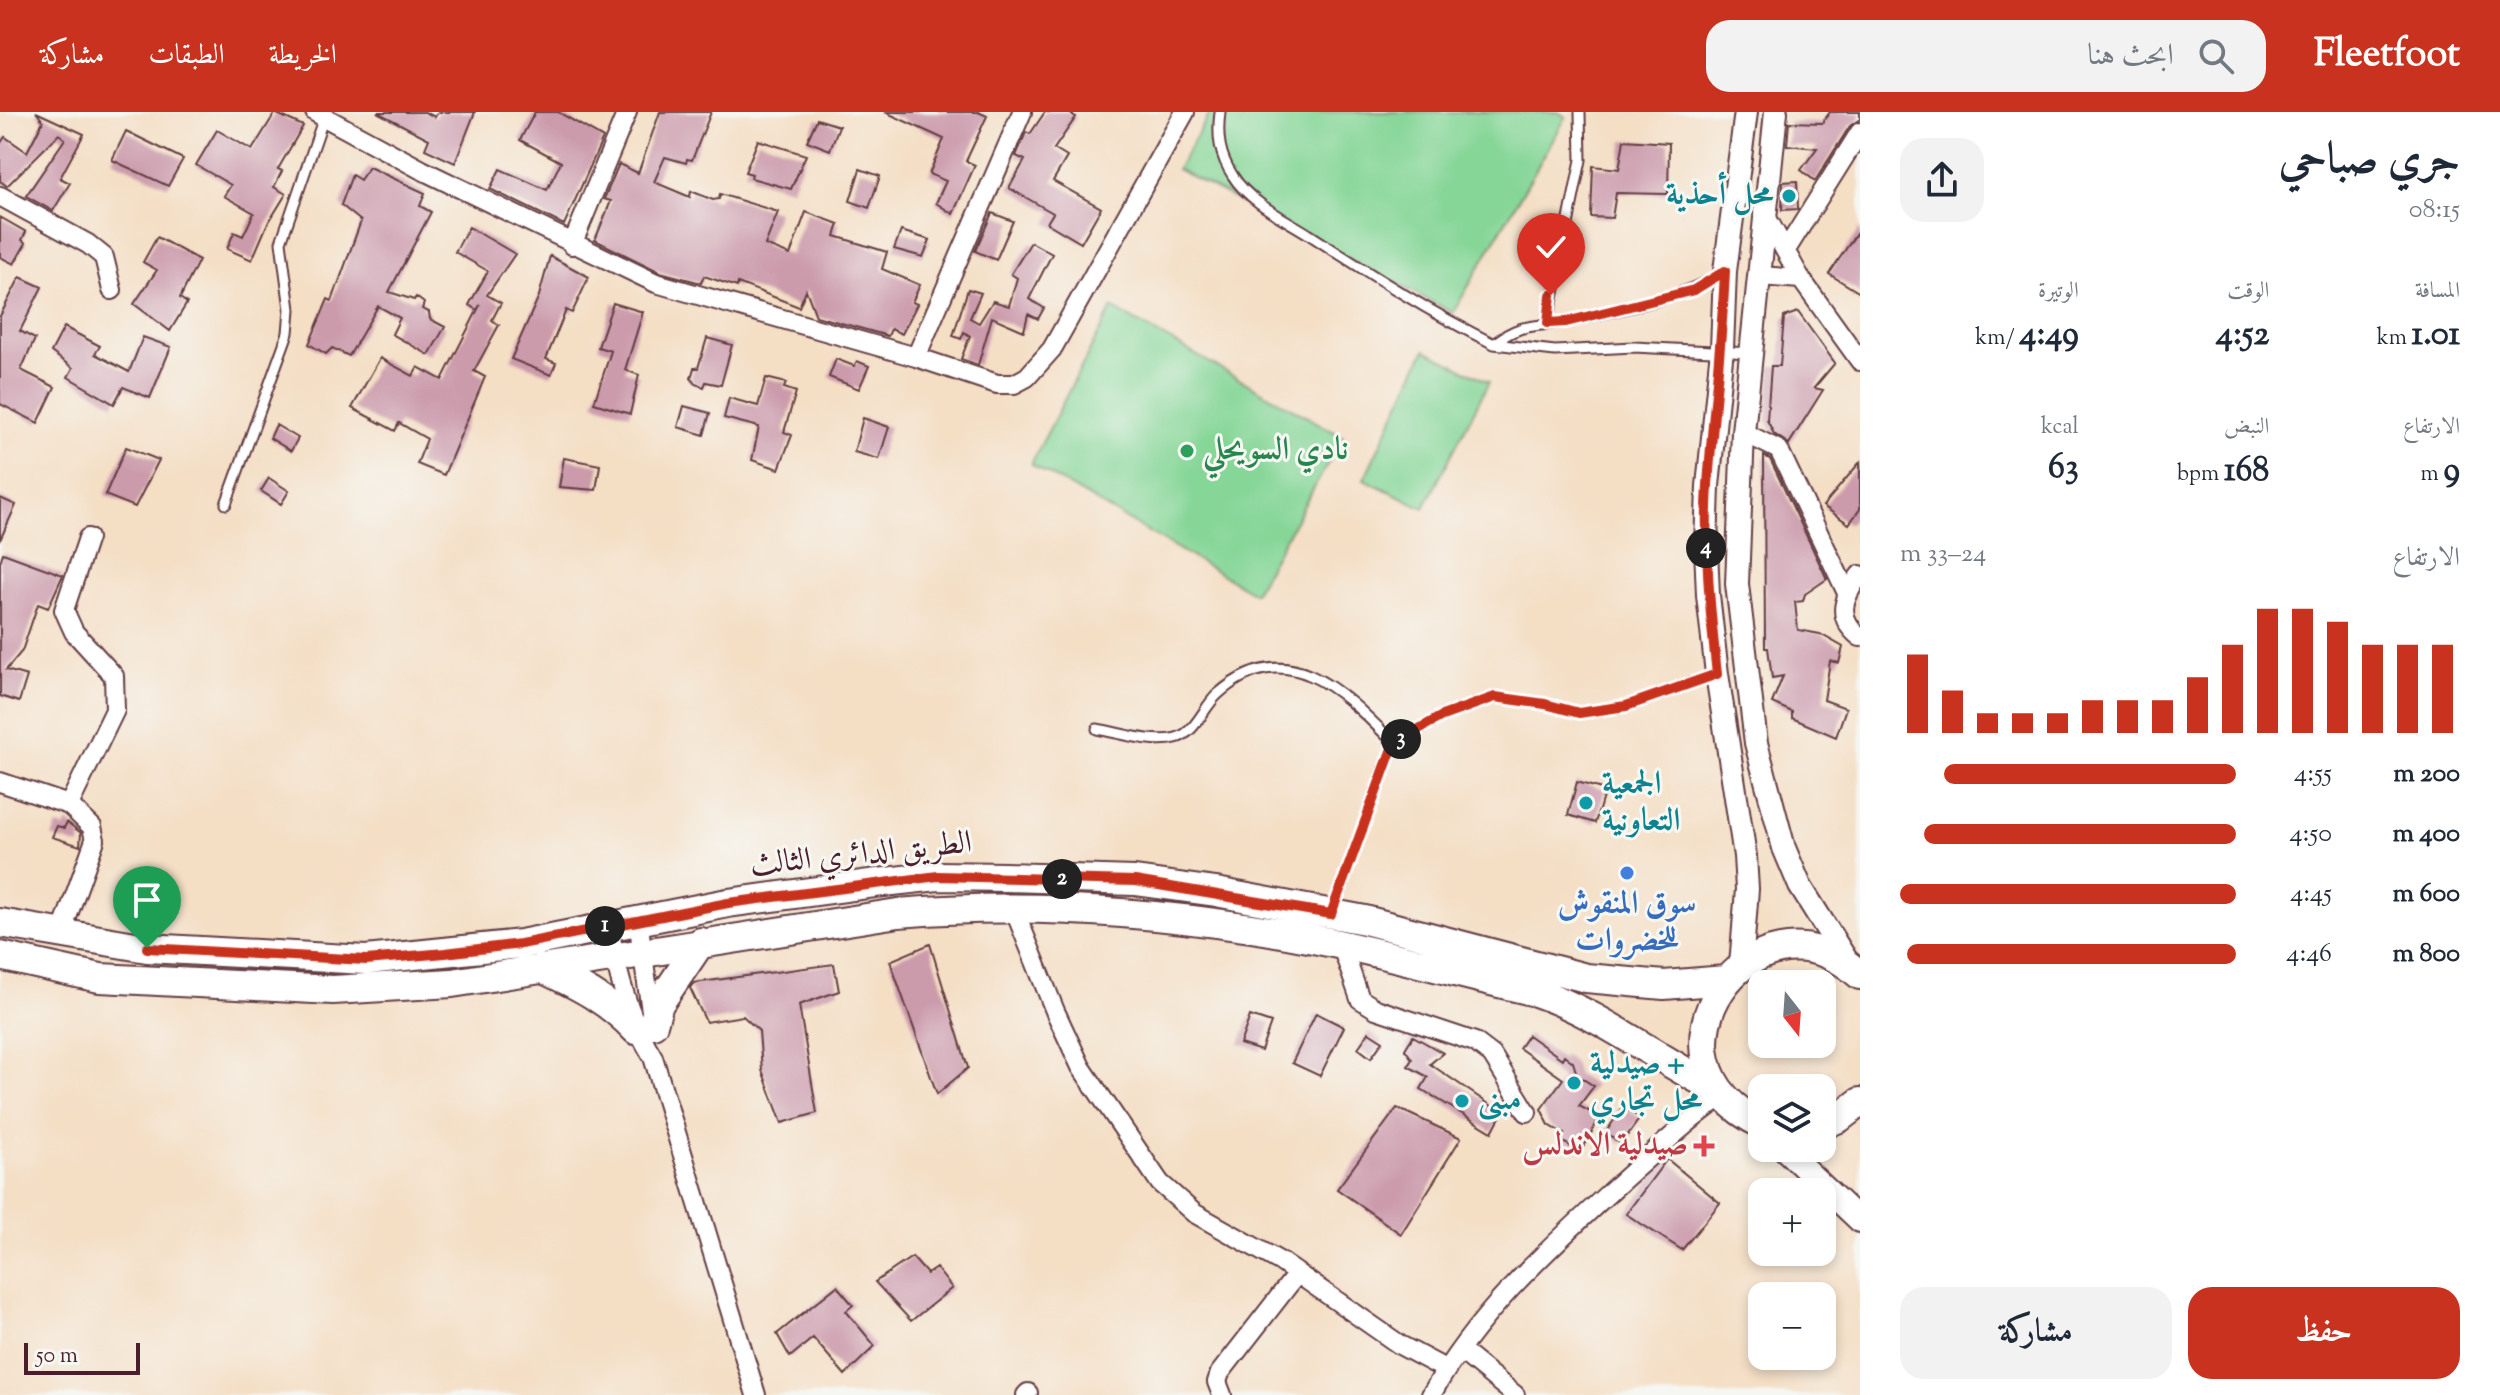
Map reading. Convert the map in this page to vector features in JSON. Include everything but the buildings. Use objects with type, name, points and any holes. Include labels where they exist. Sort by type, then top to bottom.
[{"type":"main road","name":"الطريق الدائري الثالث","points":[[0,923],[147,948],[366,960],[521,944],[743,901],[938,876],[1135,881],[1331,914],[1586,978],[1664,985],[1733,973],[1773,952],[1807,949],[1830,955],[1855,971]]},
{"type":"main road","name":"الطريق الدائري الثالث","points":[[0,956],[100,978],[333,990],[452,983],[898,913],[1081,909],[1238,926],[1536,992],[1576,1006],[1673,1067],[1721,1093],[1748,1117]]},
{"type":"main road","points":[[540,968],[591,991],[645,1027],[701,942]]},
{"type":"main road","points":[[1721,1093],[1706,1057],[1704,1041],[1709,1008],[1733,973]]},
{"type":"main road","points":[[1836,1118],[1858,1108]]},
{"type":"street","points":[[572,245],[627,112]]},
{"type":"street","points":[[916,357],[1022,112]]},
{"type":"street","points":[[319,114],[572,245],[656,283],[916,357],[997,384],[1014,384],[1027,377],[1058,338],[1185,112]]},
{"type":"street","points":[[1733,973],[1747,889],[1745,856],[1717,674],[1706,548],[1725,271],[1746,112]]},
{"type":"street","points":[[1776,112],[1763,211],[1743,432],[1737,584],[1756,743],[1784,848],[1800,886],[1855,971]]},
{"type":"street","points":[[1786,250],[1860,132]]},
{"type":"street","points":[[0,196],[88,244],[104,257],[112,290]]},
{"type":"street","points":[[1763,211],[1801,279],[1860,361]]},
{"type":"street","points":[[1759,276],[1801,279]]},
{"type":"street","points":[[1743,432],[1774,444],[1788,464],[1847,593]]},
{"type":"street","points":[[69,805],[111,721],[117,693],[114,676],[74,632],[64,610],[88,538]]},
{"type":"street","points":[[1860,575],[1847,593],[1842,612],[1848,625],[1860,637]]},
{"type":"street","points":[[0,782],[69,805],[92,827],[95,840],[61,934]]},
{"type":"street","points":[[1014,909],[1081,1067],[1160,1183],[1194,1213],[1297,1274],[1400,1345],[1445,1369]]},
{"type":"street","points":[[638,920],[628,956],[645,1027]]},
{"type":"street","points":[[609,925],[628,956],[653,1057],[756,1395]]},
{"type":"street","points":[[1342,947],[1360,999],[1376,1009],[1475,1042],[1492,1055],[1527,1112]]},
{"type":"street","points":[[1431,1395],[1445,1369],[1493,1308],[1552,1246],[1684,1123],[1721,1093]]},
{"type":"street","points":[[1798,1162],[1860,1221]]},
{"type":"street","points":[[1222,1395],[1217,1382],[1220,1373],[1297,1274]]},
{"type":"street","points":[[1460,1350],[1515,1395]]},
{"type":"lane","points":[[1220,112],[1217,136],[1220,150],[1234,178],[1262,204],[1421,307],[1494,344],[1555,351],[1634,347],[1722,349],[1751,353]]},
{"type":"lane","points":[[1548,323],[1579,172],[1580,112]]},
{"type":"lane","points":[[226,504],[288,333],[290,309],[281,242],[319,114]]},
{"type":"lane","points":[[1494,344],[1511,330],[1694,290],[1725,271]]},
{"type":"lane","points":[[1097,729],[1158,740],[1179,738],[1193,726],[1217,694],[1263,666],[1292,669],[1316,677],[1358,707],[1394,743]]},
{"type":"lane","points":[[1331,914],[1394,743],[1442,716],[1495,697],[1545,704],[1579,713],[1626,706],[1717,674]]},
{"type":"green space","points":[[1211,112],[1558,112],[1566,117],[1453,313],[1177,169]]},
{"type":"green space","name":"نادي السويحلي","points":[[1112,308],[1343,437],[1254,593],[1031,464]]},
{"type":"green space","points":[[1425,350],[1489,382],[1424,508],[1364,479]]},
{"type":"place","name":"محل أحذية","points":[[1789,196]]},
{"type":"place","name":"نادي السويحلي","points":[[1187,451]]},
{"type":"place","name":"الجمعية التعاونية","points":[[1586,803]]},
{"type":"place","name":"سوق المنقوش للخضروات","points":[[1627,873]]},
{"type":"place","name":"صيدلية + محل تجاري","points":[[1574,1083]]},
{"type":"place","name":"مبنى","points":[[1462,1101]]},
{"type":"place","name":"صيدلية الاندلس","points":[[1704,1146]]},
{"type":"route","points":[[147,948],[284,958],[366,960],[445,953],[521,944],[728,903],[938,876],[1135,881],[1216,892],[1331,914],[1394,743],[1442,716],[1495,697],[1545,704],[1579,713],[1626,706],[1717,674],[1706,548],[1725,271],[1694,290],[1566,322],[1548,323],[1551,295]]}]
